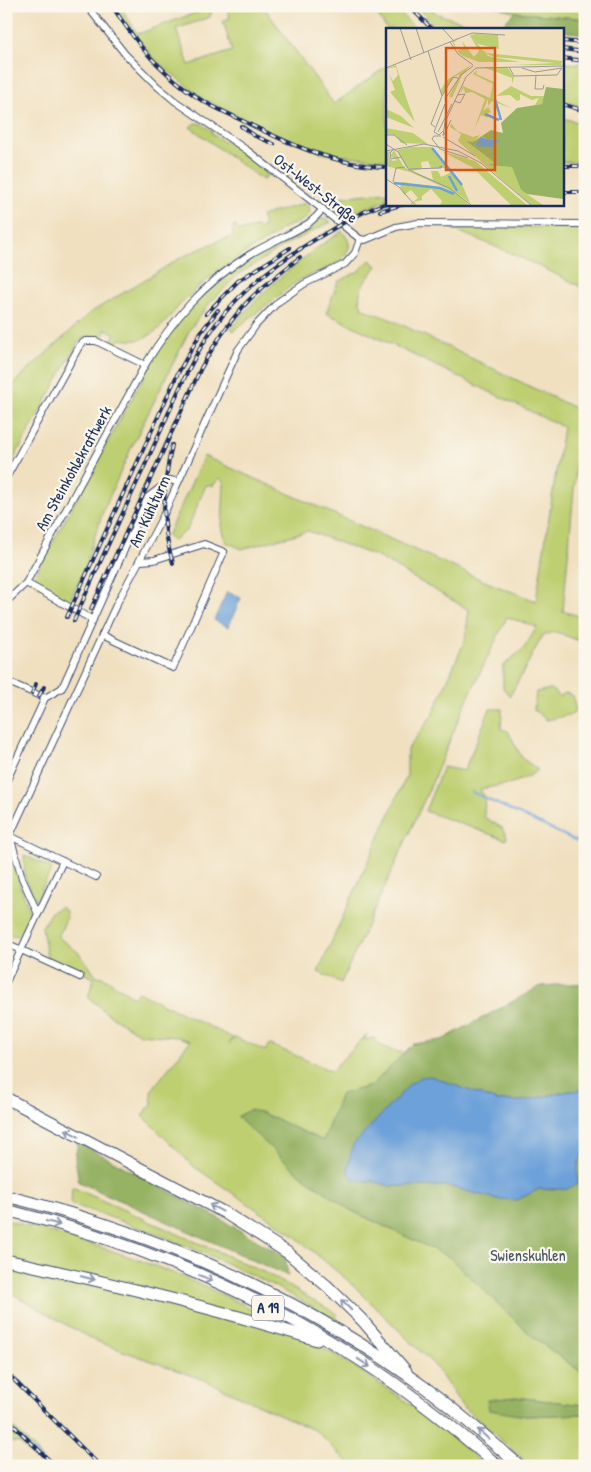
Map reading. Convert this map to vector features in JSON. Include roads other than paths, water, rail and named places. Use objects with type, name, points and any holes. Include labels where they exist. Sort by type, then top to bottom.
[{"type":"highway","points":[[6,1098],[225,1213],[288,1253],[327,1286],[362,1320],[414,1380]]},
{"type":"highway","name":"A 19","points":[[6,1196],[60,1210],[120,1229],[206,1263],[309,1314],[414,1380],[520,1466]]},
{"type":"highway","name":"A 19","points":[[6,1210],[102,1238],[177,1265],[259,1303],[340,1347],[418,1401],[498,1466]]},
{"type":"highway","points":[[6,1260],[194,1304],[340,1347]]},
{"type":"street","name":"Ost-West-Straße","points":[[88,6],[125,54],[157,86],[175,101],[248,151],[360,239],[365,240],[396,227],[418,224],[585,224]]},
{"type":"street","name":"Am Steinkohlekraftwerk","points":[[6,602],[26,583],[145,365],[166,332],[200,291],[223,272],[250,254],[310,222],[323,209]]},
{"type":"street","name":"Am Kühlturm","points":[[6,844],[116,605],[164,516],[238,350],[268,312],[291,292],[345,264],[355,253],[360,239]]},
{"type":"street","points":[[6,478],[80,345],[85,341],[96,341],[145,365]]},
{"type":"street","points":[[6,782],[45,698],[62,688],[148,497],[170,480],[178,482]]},
{"type":"street","points":[[102,635],[173,668],[224,552],[204,544],[154,560],[141,561]]},
{"type":"street","points":[[26,583],[93,620]]},
{"type":"street","points":[[6,681],[45,698]]},
{"type":"street","points":[[10,836],[96,877]]},
{"type":"street","points":[[10,836],[22,878],[38,914]]},
{"type":"street","points":[[6,982],[63,862]]},
{"type":"street","points":[[6,943],[80,977]]},
{"type":"water","points":[[227,592],[241,598],[228,627],[214,620]]},
{"type":"water","points":[[430,1076],[497,1101],[522,1101],[569,1091],[585,1090],[585,1152],[579,1163],[578,1184],[567,1189],[539,1189],[517,1200],[497,1199],[447,1186],[391,1186],[372,1181],[353,1180],[347,1169],[353,1145],[410,1084],[421,1077]]},
{"type":"waterway","points":[[472,792],[585,845]]},
{"type":"waterway","points":[[6,1424],[46,1466]]},
{"type":"railway","points":[[112,6],[148,55],[171,77],[201,100],[274,136],[311,151],[348,162],[386,167]]},
{"type":"railway","points":[[409,6],[431,28]]},
{"type":"railway","points":[[564,41],[585,43]]},
{"type":"railway","points":[[564,49],[585,52]]},
{"type":"railway","points":[[564,58],[585,61]]},
{"type":"railway","points":[[564,105],[585,111]]},
{"type":"railway","points":[[241,126],[255,136],[274,144]]},
{"type":"railway","points":[[564,166],[585,166]]},
{"type":"railway","points":[[564,192],[585,192]]},
{"type":"railway","points":[[74,621],[183,381],[198,352],[216,324],[253,284],[281,262],[348,220],[386,203]]},
{"type":"railway","points":[[380,211],[401,205]]},
{"type":"railway","points":[[206,314],[238,281],[290,248]]},
{"type":"railway","points":[[91,609],[206,359],[229,323],[250,299],[300,257]]},
{"type":"railway","points":[[67,617],[177,375],[201,332],[218,310]]},
{"type":"railway","points":[[172,445],[164,504],[166,533],[173,563]]},
{"type":"railway","points":[[32,693],[36,684]]},
{"type":"railway","points":[[39,696],[44,687]]},
{"type":"railway","points":[[6,1372],[100,1466]]},
{"type":"railway","points":[[6,1418],[55,1466]]},
{"type":"park label","name":"Swienskuhlen","points":[[528,1255]]}]
